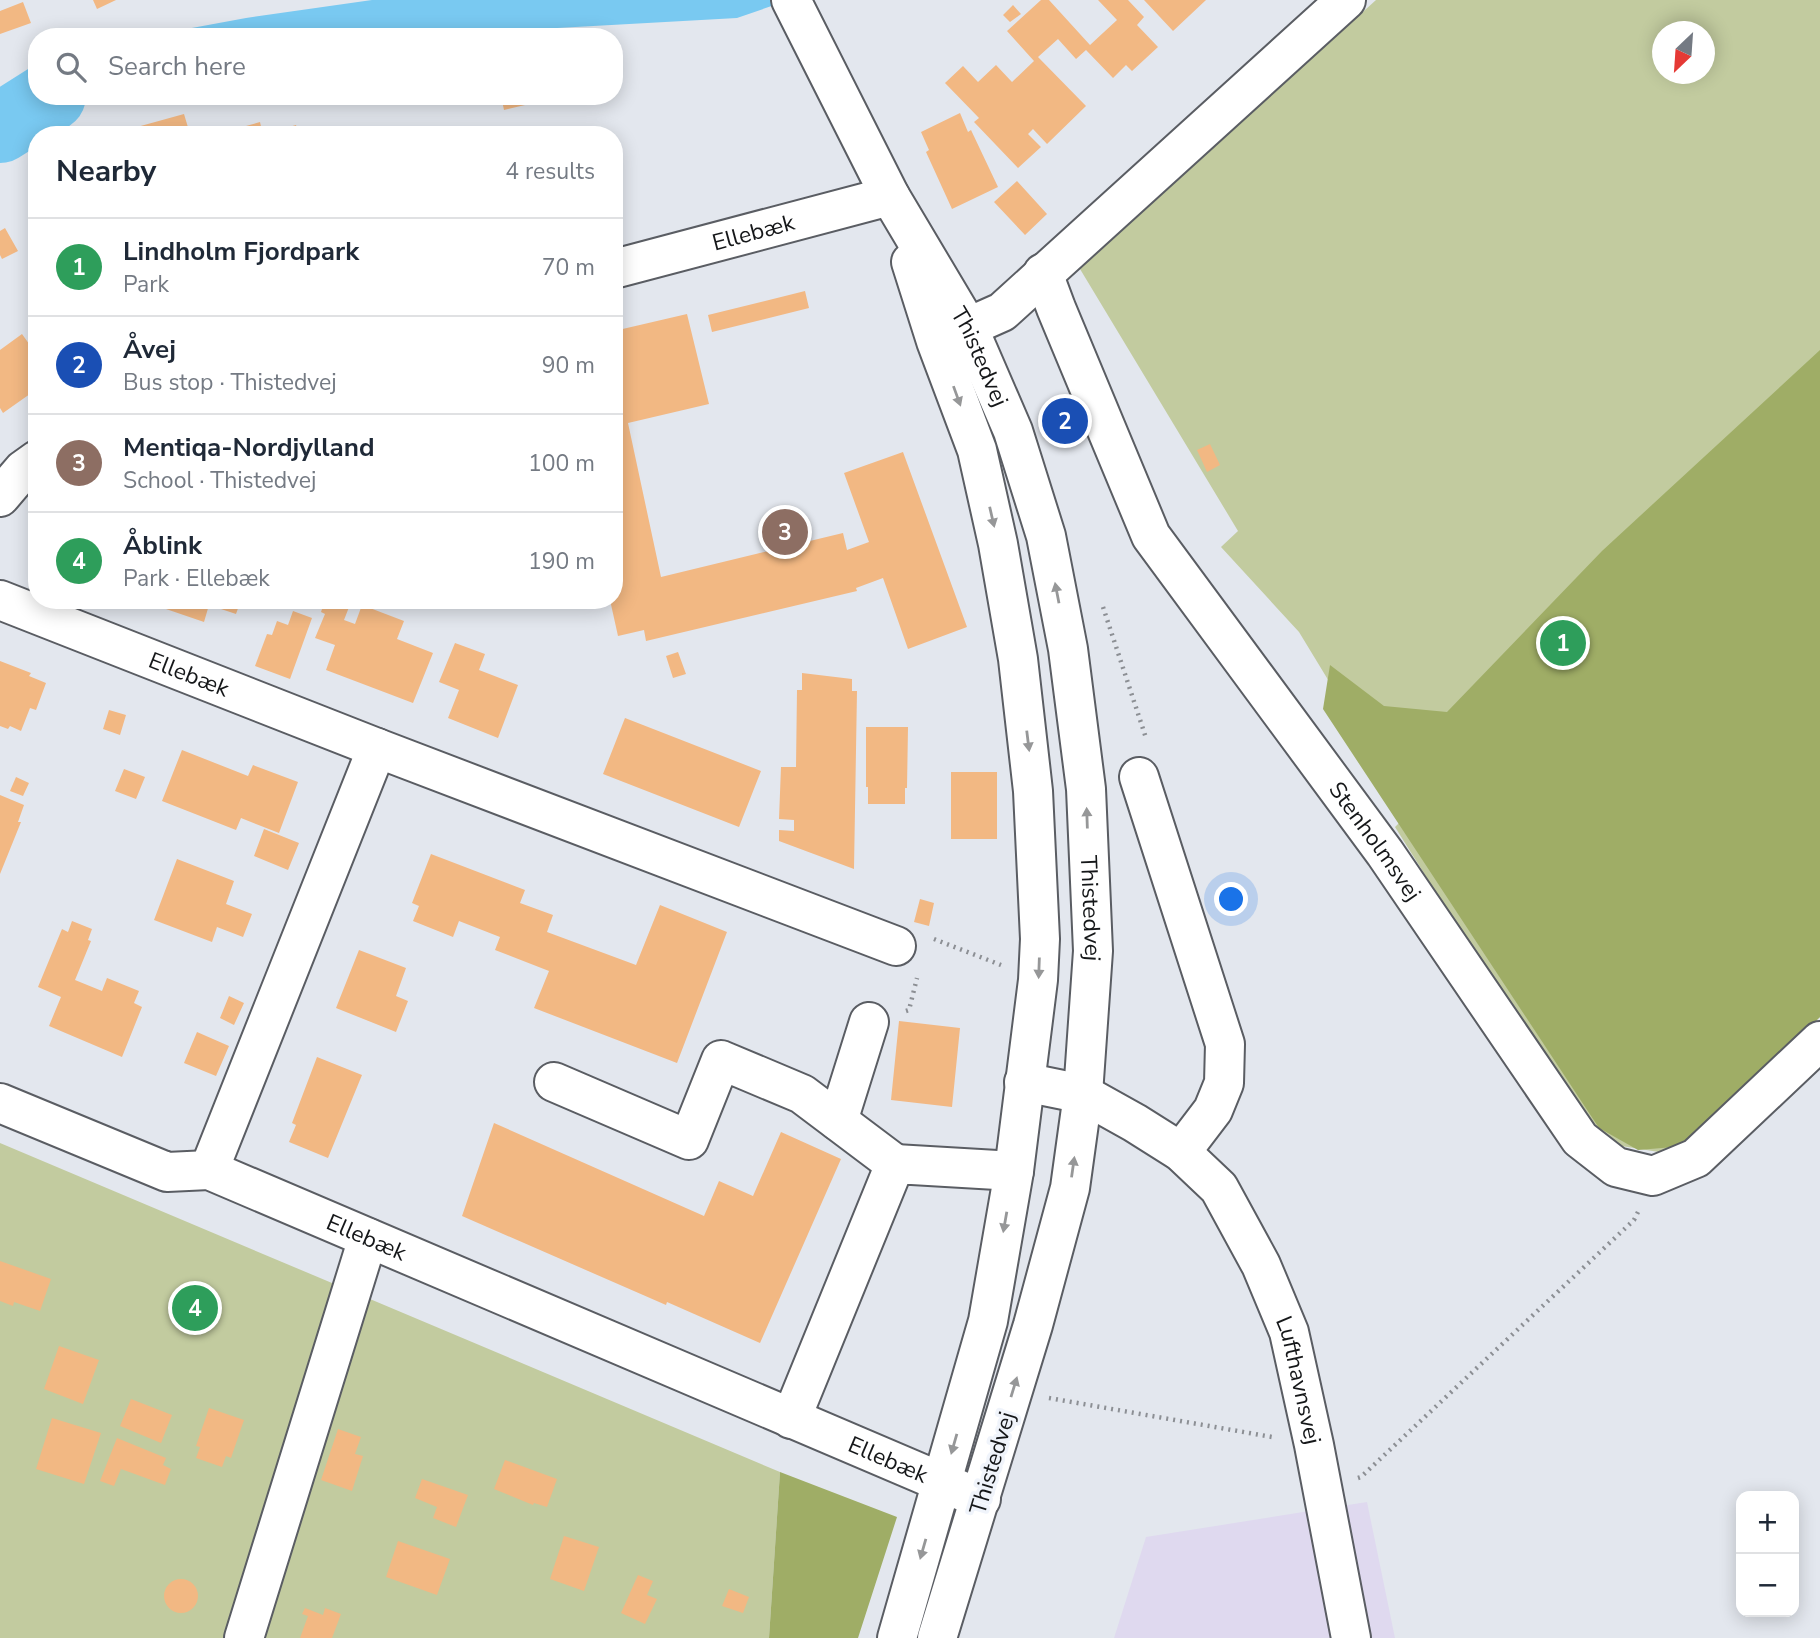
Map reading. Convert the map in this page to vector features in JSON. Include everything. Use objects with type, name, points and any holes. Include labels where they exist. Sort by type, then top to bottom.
[{"type":"street","name":"Thistedvej","points":[[792,0],[890,196],[952,334],[1013,431],[1046,536],[1068,649],[1086,789],[1093,951],[1083,1094],[1070,1188],[1033,1325],[937,1638]]},
{"type":"street","points":[[952,334],[1002,312],[1346,0]]},
{"type":"street","name":"Ellebæk","points":[[623,267],[890,196]]},
{"type":"street","name":"Stenholmsvej","points":[[1043,273],[1151,536],[1385,853],[1580,1139],[1616,1167],[1653,1176]]},
{"type":"street","name":"Thistedvej","points":[[897,1638],[988,1321],[1014,1171],[1038,980],[1040,939],[1033,792],[1018,659],[998,544],[952,334]]},
{"type":"street","points":[[0,497],[28,466]]},
{"type":"street","name":"Ellebæk","points":[[0,600],[907,960]]},
{"type":"street","points":[[0,1103],[167,1172],[209,1170],[377,748]]},
{"type":"street","points":[[1139,777],[1225,1045],[1224,1083],[1213,1110],[1181,1152]]},
{"type":"street","points":[[838,1121],[869,1023]]},
{"type":"street","points":[[1653,1176],[1696,1158],[1820,1041]]},
{"type":"street","points":[[554,1082],[689,1140],[721,1060],[802,1094],[895,1164],[1014,1171]]},
{"type":"street","name":"Lufthavnsvej","points":[[1024,1082],[1083,1094],[1181,1152],[1219,1188],[1261,1265],[1289,1332],[1351,1638]]},
{"type":"street","points":[[791,1419],[895,1164]]},
{"type":"street","name":"Ellebæk","points":[[209,1170],[981,1499]]},
{"type":"street","points":[[244,1638],[368,1238]]},
{"type":"path","points":[[869,1023],[909,1010],[903,927],[1038,980]]},
{"type":"path","points":[[1322,1486],[1361,1477],[1634,1220],[1653,1176]]},
{"type":"path","points":[[1013,1392],[1314,1445]]},
{"type":"shaded area","points":[[1367,1502],[1395,1638],[1114,1638],[1146,1537]]},
{"type":"green space","points":[[1376,0],[1820,0],[1820,1017],[1686,1146],[1665,1153],[1609,1144],[1548,1071],[1395,827],[1409,813],[1299,632],[1221,547],[1238,531],[1080,269]]},
{"type":"green space","points":[[1820,350],[1820,1017],[1686,1146],[1638,1150],[1599,1128],[1323,709],[1330,665],[1384,706],[1447,712],[1602,551]]},
{"type":"green space","points":[[0,1143],[780,1472],[769,1638],[0,1638]]},
{"type":"green space","points":[[780,1472],[897,1517],[858,1638],[769,1638]]},
{"type":"water","points":[[372,0],[789,0],[737,18],[558,28],[192,28]]},
{"type":"building","points":[[93,0],[116,0],[97,9]]},
{"type":"building","points":[[1041,0],[1049,0],[1090,45],[1117,20],[1098,0],[1128,0],[1144,17],[1137,25],[1158,47],[1132,71],[1126,65],[1113,78],[1086,50],[1076,59],[1058,39],[1038,57],[1086,106],[1047,144],[1033,129],[1028,134],[1041,147],[1018,168],[974,122],[979,118],[945,83],[963,66],[978,82],[996,65],[1012,82],[1034,61],[1007,31]]},
{"type":"building","points":[[1144,0],[1206,0],[1173,31]]},
{"type":"building","points":[[23,2],[31,23],[0,34],[0,11]]},
{"type":"building","points":[[1013,5],[1021,14],[1010,22],[1003,15]]},
{"type":"building","points":[[503,105],[525,105],[504,110]]},
{"type":"building","points":[[960,113],[998,187],[952,209],[926,152],[929,150],[921,132]]},
{"type":"building","points":[[184,114],[188,126],[141,126]]},
{"type":"building","points":[[1017,181],[1047,214],[1025,235],[994,202]]},
{"type":"building","points":[[5,228],[18,251],[2,259],[0,231]]},
{"type":"building","points":[[805,291],[809,308],[712,332],[708,315]]},
{"type":"building","points":[[687,314],[709,404],[628,423],[661,577],[843,533],[847,550],[869,542],[844,473],[903,452],[967,627],[908,649],[883,578],[856,588],[857,591],[646,641],[644,630],[618,636],[612,609],[623,609],[623,329]]},
{"type":"building","points":[[22,334],[28,342],[28,395],[3,413],[0,408],[0,350]]},
{"type":"building","points":[[1210,444],[1220,465],[1207,472],[1197,450]]},
{"type":"building","points":[[166,609],[208,609],[204,622]]},
{"type":"building","points":[[221,609],[238,609],[236,614]]},
{"type":"building","points":[[322,609],[348,609],[344,620],[355,624],[361,609],[372,609],[404,621],[397,639],[433,653],[413,703],[326,670],[335,645],[315,638],[325,614],[321,612]]},
{"type":"building","points":[[293,611],[312,618],[290,679],[255,666],[267,634],[272,635],[277,621],[288,625]]},
{"type":"building","points":[[455,643],[485,654],[479,670],[518,685],[498,738],[448,718],[459,690],[439,682]]},
{"type":"building","points":[[678,652],[686,674],[673,678],[666,656]]},
{"type":"building","points":[[0,661],[31,673],[29,676],[46,683],[36,710],[30,708],[21,731],[10,726],[8,729],[0,726]]},
{"type":"building","points":[[802,673],[852,679],[852,691],[857,691],[854,869],[779,841],[779,830],[794,831],[794,820],[779,819],[781,767],[796,767],[797,690],[802,690]]},
{"type":"building","points":[[109,710],[126,715],[120,735],[103,729]]},
{"type":"building","points":[[625,718],[761,771],[739,827],[603,774]]},
{"type":"building","points":[[866,727],[908,727],[905,804],[868,804]]},
{"type":"building","points":[[182,750],[248,776],[253,765],[298,782],[279,833],[241,818],[236,830],[162,801]]},
{"type":"building","points":[[124,769],[145,777],[136,799],[115,791]]},
{"type":"building","points":[[951,772],[997,772],[997,839],[951,839]]},
{"type":"building","points":[[16,777],[29,783],[23,796],[10,791]]},
{"type":"building","points":[[0,795],[24,805],[18,822],[21,822],[0,874]]},
{"type":"building","points":[[264,829],[299,843],[288,870],[254,856]]},
{"type":"building","points":[[431,854],[525,890],[520,903],[553,915],[547,932],[636,965],[660,905],[727,932],[677,1063],[534,1008],[549,971],[495,950],[500,937],[459,921],[453,937],[413,921],[419,906],[412,903]]},
{"type":"building","points":[[177,859],[234,881],[226,904],[252,914],[243,937],[217,927],[212,942],[154,920]]},
{"type":"building","points":[[920,899],[934,903],[929,926],[914,922]]},
{"type":"building","points":[[72,921],[92,929],[88,940],[91,941],[75,980],[102,991],[107,978],[139,991],[134,1003],[142,1007],[122,1057],[49,1026],[61,997],[38,987],[62,929],[68,932]]},
{"type":"building","points":[[359,950],[406,968],[396,996],[408,1001],[396,1032],[336,1008]]},
{"type":"building","points":[[229,996],[244,1003],[234,1025],[220,1018]]},
{"type":"building","points":[[899,1021],[960,1028],[952,1107],[891,1100]]},
{"type":"building","points":[[197,1032],[229,1046],[216,1076],[184,1063]]},
{"type":"building","points":[[317,1057],[362,1075],[328,1158],[289,1142],[296,1125],[292,1123]]},
{"type":"building","points":[[494,1123],[704,1216],[719,1181],[753,1196],[781,1132],[841,1159],[760,1343],[462,1216]]},
{"type":"building","points":[[0,1261],[51,1279],[40,1311],[14,1302],[13,1306],[0,1301]]},
{"type":"building","points":[[59,1346],[99,1360],[83,1404],[44,1389]]},
{"type":"building","points":[[131,1399],[172,1415],[161,1443],[120,1426]]},
{"type":"building","points":[[209,1408],[244,1420],[231,1458],[226,1456],[222,1467],[196,1458],[200,1447],[196,1446]]},
{"type":"building","points":[[52,1418],[101,1433],[84,1484],[36,1469]]},
{"type":"building","points":[[338,1429],[361,1437],[355,1454],[363,1456],[352,1491],[321,1480]]},
{"type":"building","points":[[117,1438],[166,1458],[163,1465],[171,1469],[165,1485],[121,1469],[114,1486],[100,1481]]},
{"type":"building","points":[[505,1460],[557,1479],[547,1507],[534,1503],[533,1505],[494,1489]]},
{"type":"building","points":[[422,1479],[468,1495],[456,1527],[433,1518],[437,1507],[415,1498]]},
{"type":"building","points":[[564,1536],[599,1547],[584,1591],[550,1579]]},
{"type":"building","points":[[398,1541],[450,1559],[437,1595],[386,1577]]},
{"type":"building","points":[[638,1575],[653,1581],[647,1595],[657,1599],[645,1624],[621,1613]]},
{"type":"building","points":[[181,1579],[193,1584],[198,1596],[193,1608],[181,1613],[169,1608],[164,1596],[169,1584]]},
{"type":"building","points":[[729,1589],[749,1597],[743,1613],[722,1606]]},
{"type":"building","points":[[305,1608],[323,1615],[325,1608],[341,1614],[332,1638],[300,1638],[308,1616],[302,1614]]},
{"type":"waterway","points":[[0,128],[37,105]]},
{"type":"place","name":"Åvej","points":[[1065,421]]},
{"type":"place","name":"Mentiqa-Nordjylland","points":[[785,532]]},
{"type":"place","name":"Lindholm Fjordpark","points":[[1563,643]]},
{"type":"place","name":"Åblink","points":[[195,1308]]}]
